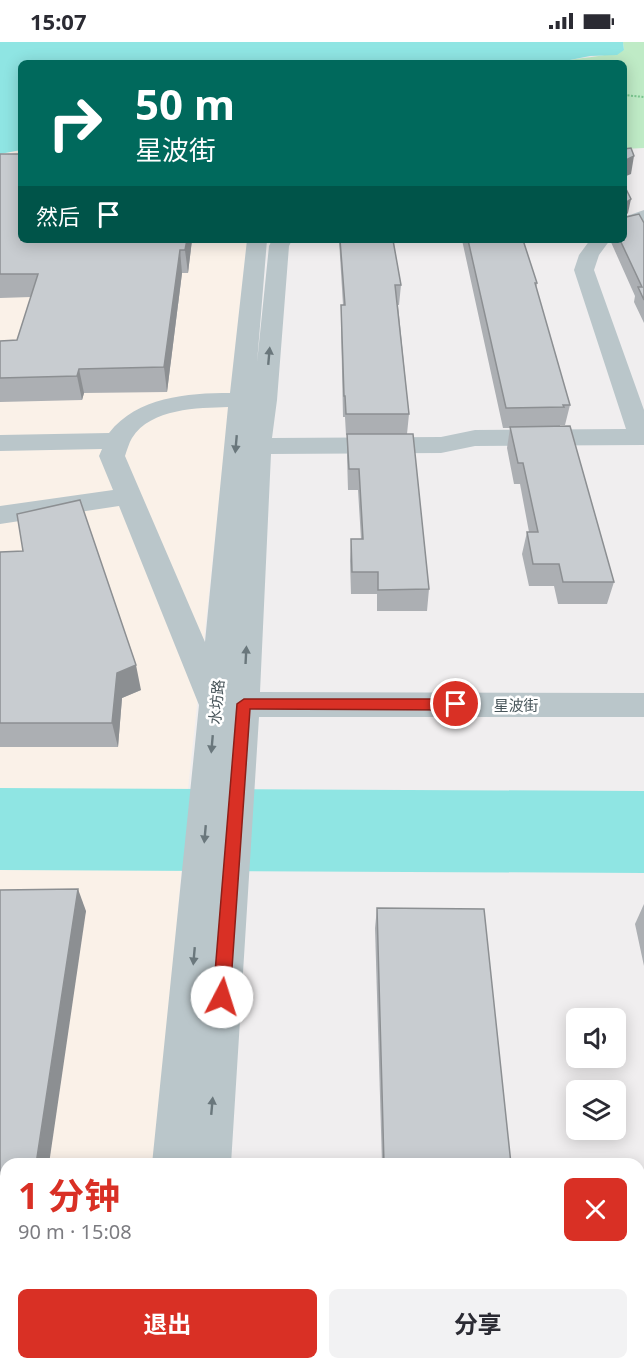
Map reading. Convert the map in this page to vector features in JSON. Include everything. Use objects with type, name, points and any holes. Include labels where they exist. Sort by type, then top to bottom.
[{"type":"street","points":[[627,223],[644,216]]},
{"type":"street","name":"水坊路","points":[[207,1158],[215,900],[253,400],[257,243]]},
{"type":"street","name":"水坊路","points":[[230,704],[258,446],[253,400],[280,243]]},
{"type":"street","points":[[258,446],[441,446],[475,438],[643,437],[584,270],[589,255],[598,243]]},
{"type":"street","points":[[230,704],[112,456],[115,441],[124,428],[164,407],[188,402],[253,400]]},
{"type":"street","points":[[0,443],[115,441]]},
{"type":"street","points":[[0,515],[129,495]]},
{"type":"street","name":"星波街","points":[[230,704],[644,705]]},
{"type":"street","name":"水坊路","points":[[176,1158],[215,900]]},
{"type":"path","points":[[627,94],[644,97]]},
{"type":"shaded area","points":[[18,151],[18,243],[247,243],[188,789],[157,1158],[0,1158],[0,154]]},
{"type":"green space","points":[[623,42],[644,42],[644,148],[627,149],[627,60],[572,60],[624,50]]},
{"type":"water","points":[[0,42],[623,42],[624,50],[617,55],[590,56],[570,60],[18,60],[18,151],[0,154]]},
{"type":"water","points":[[0,788],[644,791],[644,873],[0,870]]},
{"type":"building","points":[[631,148],[634,156],[627,160],[627,149]]},
{"type":"building","points":[[0,154],[18,154],[18,243],[186,243],[185,250],[180,250],[164,367],[79,369],[77,376],[0,378],[0,341],[17,340],[38,274],[0,274]]},
{"type":"building","points":[[639,214],[644,223],[644,300],[638,287],[642,287],[621,243],[627,243],[627,217]]},
{"type":"building","points":[[340,243],[394,243],[401,285],[395,285],[409,414],[346,414],[341,305],[345,305]]},
{"type":"building","points":[[469,243],[524,243],[570,405],[506,408]]},
{"type":"building","points":[[570,426],[614,582],[563,582],[559,564],[533,564],[527,532],[538,532],[523,463],[518,463],[510,427]]},
{"type":"building","points":[[347,434],[413,434],[429,589],[378,590],[378,572],[352,572],[351,539],[363,539],[359,469],[349,469]]},
{"type":"building","points":[[80,500],[136,665],[117,673],[112,723],[0,723],[0,552],[23,551],[17,514]]},
{"type":"building","points":[[78,889],[37,1158],[0,1158],[0,890]]},
{"type":"building","points":[[377,908],[484,909],[510,1158],[384,1158]]},
{"type":"route","points":[[222,997],[244,704],[456,704]]}]
